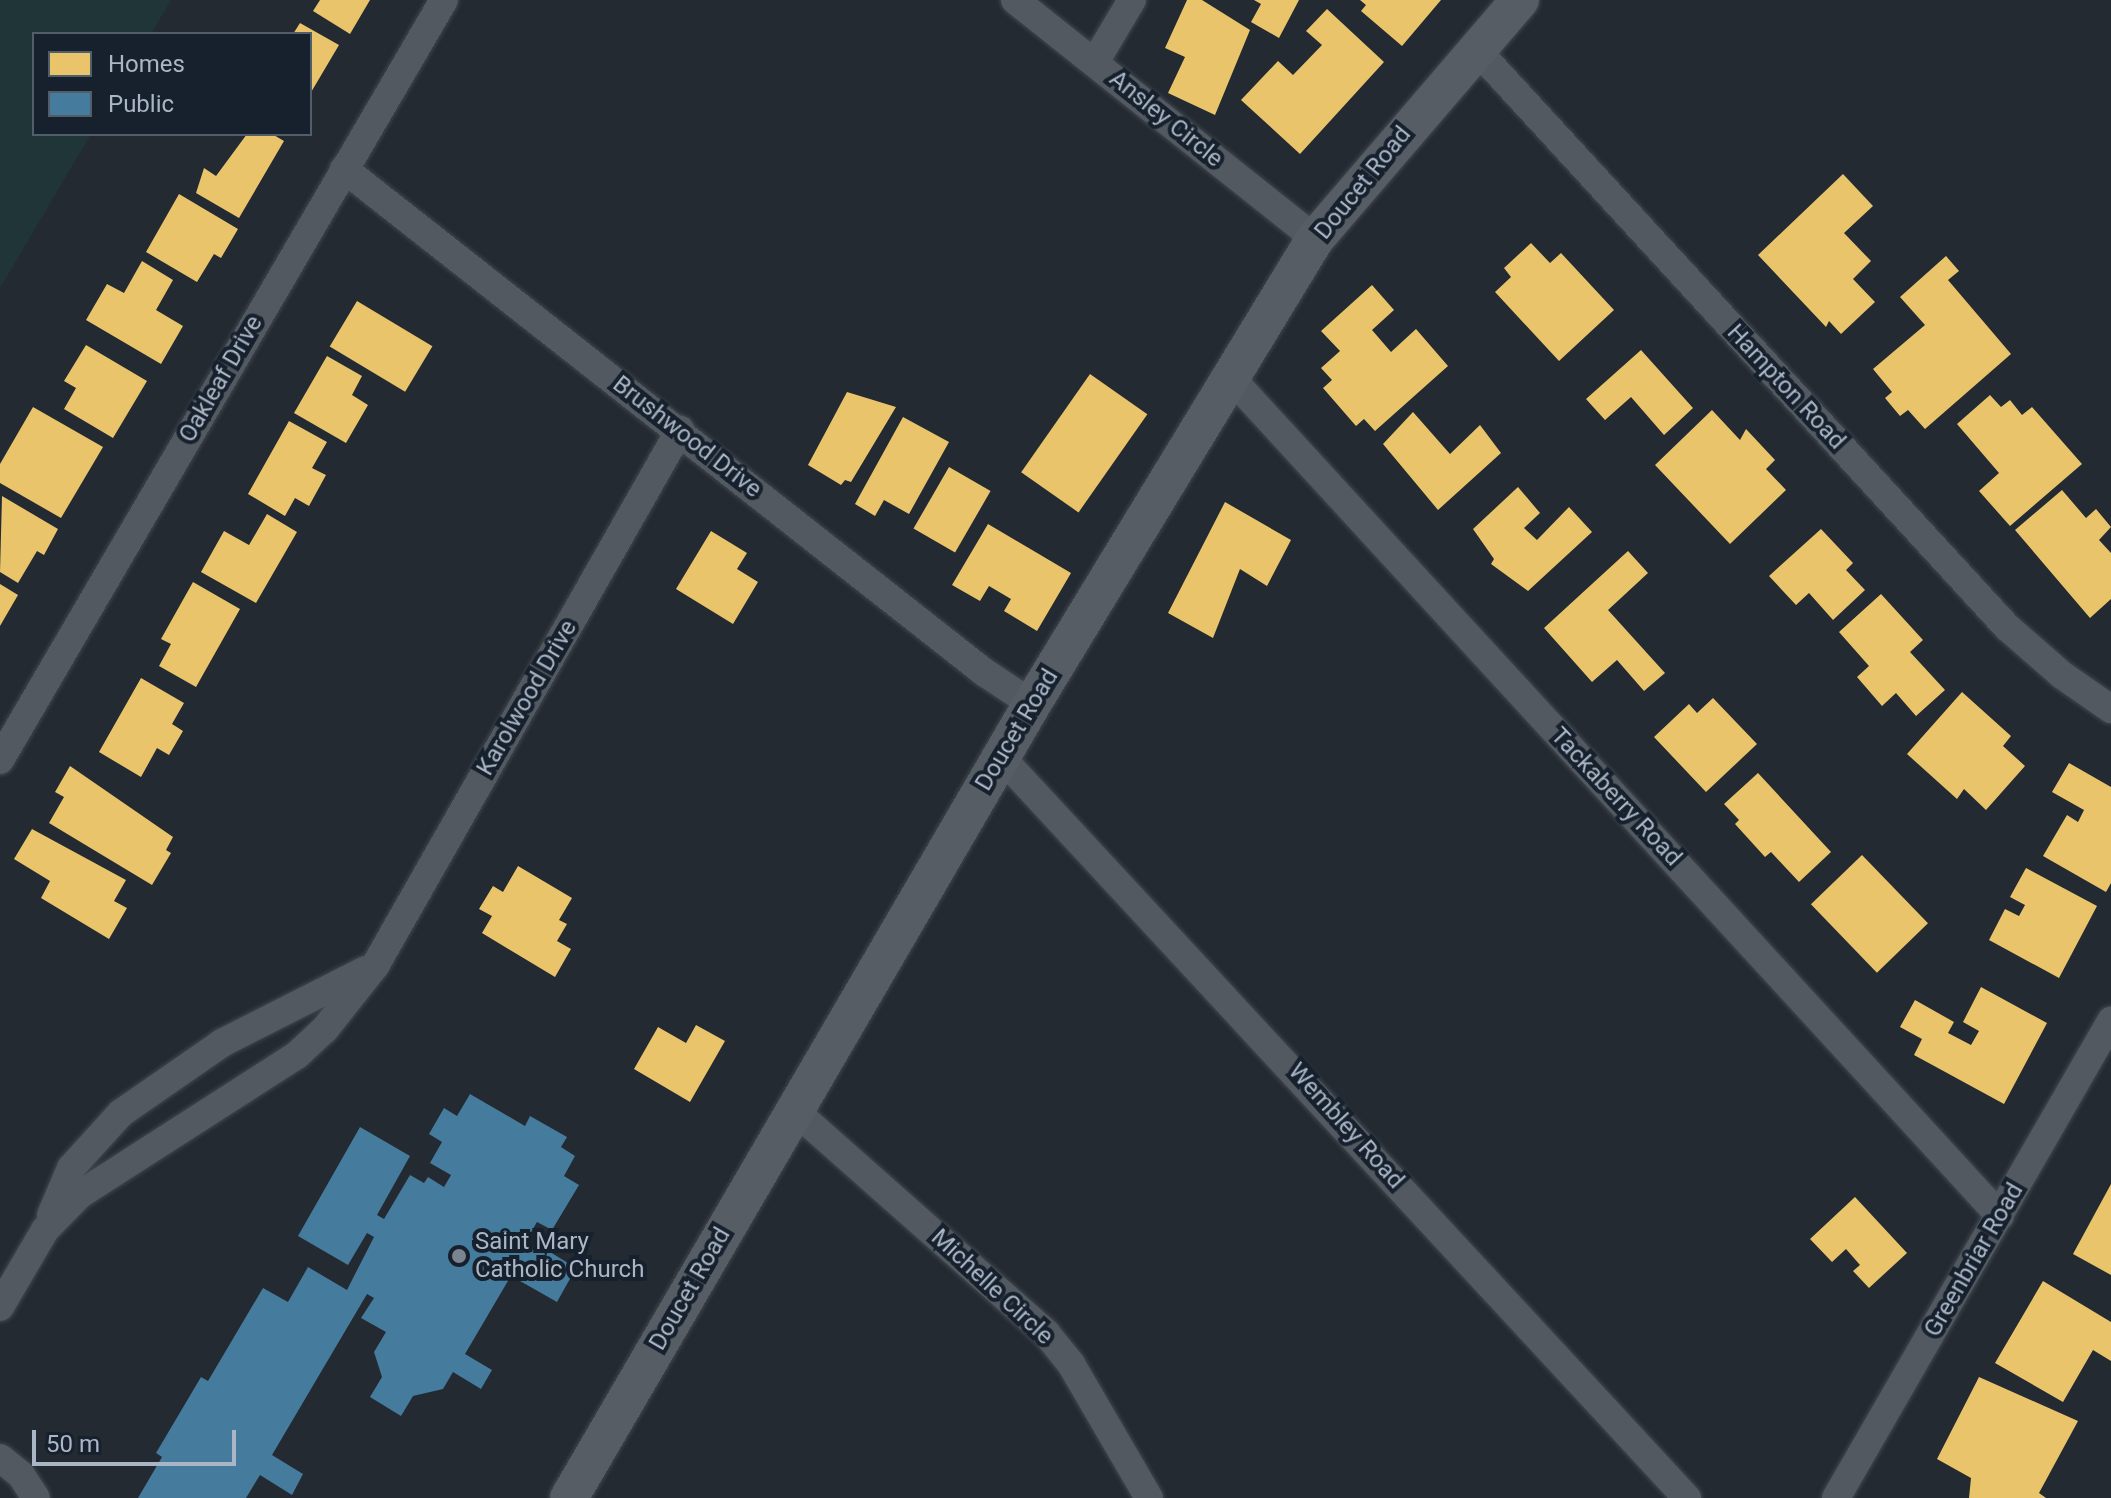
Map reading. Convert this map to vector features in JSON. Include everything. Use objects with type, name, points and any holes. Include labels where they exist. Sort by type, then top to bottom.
[{"type":"street","name":"Oakleaf Drive","points":[[0,760],[444,0]]},
{"type":"street","name":"Ansley Circle","points":[[1015,0],[1315,239]]},
{"type":"street","points":[[1095,62],[1132,0]]},
{"type":"street","name":"Doucet Road","points":[[569,1498],[1032,704],[1315,239],[1520,0]]},
{"type":"street","name":"Hampton Road","points":[[1476,49],[2007,627],[2062,675],[2111,709]]},
{"type":"street","name":"Brushwood Drive","points":[[344,169],[680,430],[984,672],[1032,704]]},
{"type":"street","name":"Tackaberry Road","points":[[1232,379],[2000,1216]]},
{"type":"street","name":"Karolwood Drive","points":[[45,1230],[97,1181],[297,1055],[325,1029],[375,966],[680,430]]},
{"type":"street","name":"Wembley Road","points":[[1001,757],[1687,1498]]},
{"type":"street","name":"Karolwood Drive","points":[[0,1307],[45,1230],[71,1168],[121,1113],[222,1043],[375,966]]},
{"type":"street","name":"Greenbriar Road","points":[[1836,1498],[2111,1021]]},
{"type":"street","name":"Michelle Circle","points":[[794,1110],[1046,1333],[1071,1364],[1149,1498]]},
{"type":"street","points":[[0,1458],[21,1475],[36,1498]]},
{"type":"green space","points":[[0,0],[171,0],[152,32],[32,32],[32,136],[90,136],[0,288]]},
{"type":"building: Homes","points":[[320,0],[370,0],[350,34],[313,11]]},
{"type":"building: Homes","points":[[1187,0],[1202,0],[1250,30],[1215,115],[1168,93],[1185,57],[1165,48]]},
{"type":"building: Homes","points":[[1254,0],[1299,0],[1279,38],[1251,22],[1261,4]]},
{"type":"building: Homes","points":[[1360,0],[1441,0],[1402,46],[1361,11],[1366,5]]},
{"type":"building: Homes","points":[[1327,9],[1384,62],[1300,154],[1241,100],[1278,61],[1293,75],[1322,45],[1306,31]]},
{"type":"building: Homes","points":[[300,23],[339,45],[312,91],[312,32],[294,32]]},
{"type":"building: Homes","points":[[246,136],[275,136],[284,141],[239,218],[196,193],[204,168],[216,176]]},
{"type":"building: Homes","points":[[1843,174],[1873,206],[1844,233],[1871,261],[1853,279],[1875,302],[1841,334],[1829,321],[1826,327],[1758,255]]},
{"type":"building: Homes","points":[[179,194],[238,229],[221,258],[214,254],[197,282],[146,252]]},
{"type":"building: Homes","points":[[1531,243],[1550,263],[1561,253],[1614,310],[1559,361],[1495,292],[1511,277],[1504,268]]},
{"type":"building: Homes","points":[[1946,256],[1959,271],[1948,280],[2011,354],[1925,429],[1908,410],[1900,416],[1885,398],[1892,392],[1873,369],[1925,325],[1900,297]]},
{"type":"building: Homes","points":[[142,261],[173,280],[156,310],[183,326],[161,364],[86,320],[107,284],[124,293]]},
{"type":"building: Homes","points":[[1372,285],[1394,310],[1372,330],[1391,352],[1416,329],[1448,366],[1375,431],[1364,419],[1356,426],[1323,388],[1332,380],[1321,368],[1340,351],[1321,331]]},
{"type":"building: Homes","points":[[357,301],[432,346],[405,392],[330,346]]},
{"type":"building: Homes","points":[[86,345],[147,381],[113,438],[64,409],[76,388],[64,381]]},
{"type":"building: Homes","points":[[1641,350],[1693,408],[1664,435],[1631,397],[1605,420],[1586,399]]},
{"type":"building: Homes","points":[[327,356],[362,376],[352,395],[368,405],[346,443],[294,413]]},
{"type":"building: Homes","points":[[1090,374],[1147,414],[1079,512],[1021,472]]},
{"type":"building: Homes","points":[[847,392],[896,407],[851,482],[845,480],[841,485],[808,465]]},
{"type":"building: Homes","points":[[1990,395],[2001,407],[2010,400],[2022,415],[2032,407],[2082,464],[2010,526],[1979,491],[1999,473],[1957,424]]},
{"type":"building: Homes","points":[[33,407],[103,447],[61,518],[0,483],[0,464]]},
{"type":"building: Homes","points":[[1712,410],[1740,440],[1746,429],[1775,460],[1766,469],[1786,490],[1730,544],[1655,465]]},
{"type":"building: Homes","points":[[1413,412],[1450,454],[1480,425],[1501,453],[1438,510],[1383,444]]},
{"type":"building: Homes","points":[[903,417],[949,442],[909,514],[884,500],[875,516],[855,504]]},
{"type":"building: Homes","points":[[289,421],[327,442],[312,468],[326,475],[309,506],[295,498],[285,516],[248,494]]},
{"type":"building: Homes","points":[[949,467],[991,491],[955,552],[914,528]]},
{"type":"building: Homes","points":[[1518,487],[1540,513],[1524,528],[1537,540],[1569,507],[1592,532],[1528,591],[1491,564],[1494,559],[1473,529]]},
{"type":"building: Homes","points":[[2062,490],[2086,518],[2096,509],[2111,527],[2099,540],[2111,553],[2111,599],[2090,618],[2015,530]]},
{"type":"building: Homes","points":[[2,496],[58,529],[44,555],[37,551],[18,583],[0,572]]},
{"type":"building: Homes","points":[[1225,502],[1291,540],[1267,586],[1240,569],[1213,638],[1168,613]]},
{"type":"building: Homes","points":[[267,514],[297,532],[256,603],[201,572],[224,531],[249,545]]},
{"type":"building: Homes","points":[[988,524],[1071,573],[1037,631],[1004,611],[1011,599],[989,586],[980,601],[952,585]]},
{"type":"building: Homes","points":[[1821,529],[1853,563],[1846,570],[1865,590],[1833,620],[1809,593],[1796,605],[1769,576]]},
{"type":"building: Homes","points":[[711,531],[747,553],[737,569],[758,582],[733,624],[676,589]]},
{"type":"building: Homes","points":[[1628,551],[1648,573],[1608,610],[1665,673],[1644,691],[1617,660],[1592,682],[1544,628]]},
{"type":"building: Homes","points":[[193,582],[240,609],[196,687],[159,666],[171,644],[161,639]]},
{"type":"building: Homes","points":[[0,584],[18,595],[0,626]]},
{"type":"building: Homes","points":[[1881,594],[1923,640],[1910,652],[1945,690],[1916,716],[1896,693],[1882,706],[1857,677],[1869,666],[1839,632]]},
{"type":"building: Homes","points":[[141,678],[184,703],[172,724],[183,731],[169,755],[157,748],[141,777],[99,752]]},
{"type":"building: Homes","points":[[1962,692],[2011,736],[2003,746],[2025,766],[1986,810],[1964,789],[1957,799],[1907,754]]},
{"type":"building: Homes","points":[[1713,698],[1757,744],[1706,792],[1654,737],[1689,704],[1697,713]]},
{"type":"building: Homes","points":[[2069,763],[2111,787],[2111,883],[2106,892],[2043,856],[2067,815],[2078,822],[2084,810],[2052,792]]},
{"type":"building: Homes","points":[[70,766],[173,837],[166,850],[171,853],[152,885],[49,823],[64,797],[55,792]]},
{"type":"building: Homes","points":[[1758,773],[1831,852],[1799,882],[1771,852],[1765,857],[1735,824],[1739,820],[1724,804]]},
{"type":"building: Homes","points":[[32,829],[126,880],[114,901],[127,908],[109,939],[41,898],[50,881],[14,859]]},
{"type":"building: Homes","points":[[1862,855],[1928,923],[1877,973],[1811,904]]},
{"type":"building: Homes","points":[[518,866],[572,898],[559,920],[567,924],[557,941],[571,949],[555,977],[482,933],[492,916],[479,909],[493,886],[503,892]]},
{"type":"building: Homes","points":[[2026,868],[2097,906],[2059,978],[1989,940],[2005,909],[2019,916],[2025,905],[2010,897]]},
{"type":"building: Homes","points":[[1981,987],[2047,1023],[2004,1104],[1914,1055],[1922,1039],[1900,1027],[1915,1000],[1954,1022],[1948,1033],[1971,1045],[1979,1031],[1963,1022]]},
{"type":"building: Homes","points":[[696,1025],[725,1041],[690,1102],[634,1069],[658,1027],[686,1043]]},
{"type":"building: Homes","points":[[2111,1184],[2111,1275],[2073,1254]]},
{"type":"building: Homes","points":[[1855,1197],[1907,1253],[1869,1288],[1853,1271],[1860,1265],[1846,1249],[1832,1262],[1810,1239]]},
{"type":"building: Homes","points":[[2043,1281],[2111,1322],[2111,1361],[2093,1350],[2063,1402],[1995,1363]]},
{"type":"building: Homes","points":[[1979,1377],[2078,1421],[2039,1493],[2046,1498],[1969,1498],[1971,1478],[1937,1459]]},
{"type":"building: Public","points":[[470,1094],[525,1126],[530,1116],[567,1137],[561,1147],[575,1156],[564,1176],[579,1185],[552,1230],[537,1222],[524,1244],[538,1253],[542,1247],[576,1268],[557,1302],[520,1281],[524,1274],[515,1269],[465,1354],[492,1370],[481,1389],[453,1372],[443,1389],[413,1396],[401,1416],[370,1397],[382,1377],[374,1352],[386,1332],[361,1318],[374,1298],[367,1294],[272,1455],[303,1474],[292,1495],[260,1475],[246,1498],[138,1498],[162,1457],[156,1453],[201,1377],[208,1381],[263,1288],[288,1302],[308,1267],[347,1290],[374,1237],[367,1233],[348,1265],[298,1236],[360,1127],[410,1156],[377,1215],[384,1219],[410,1175],[424,1183],[428,1177],[444,1187],[451,1175],[430,1163],[442,1142],[429,1134],[444,1108],[457,1116]]},
{"type":"place","name":"Saint Mary Catholic Church","points":[[459,1256]]}]
